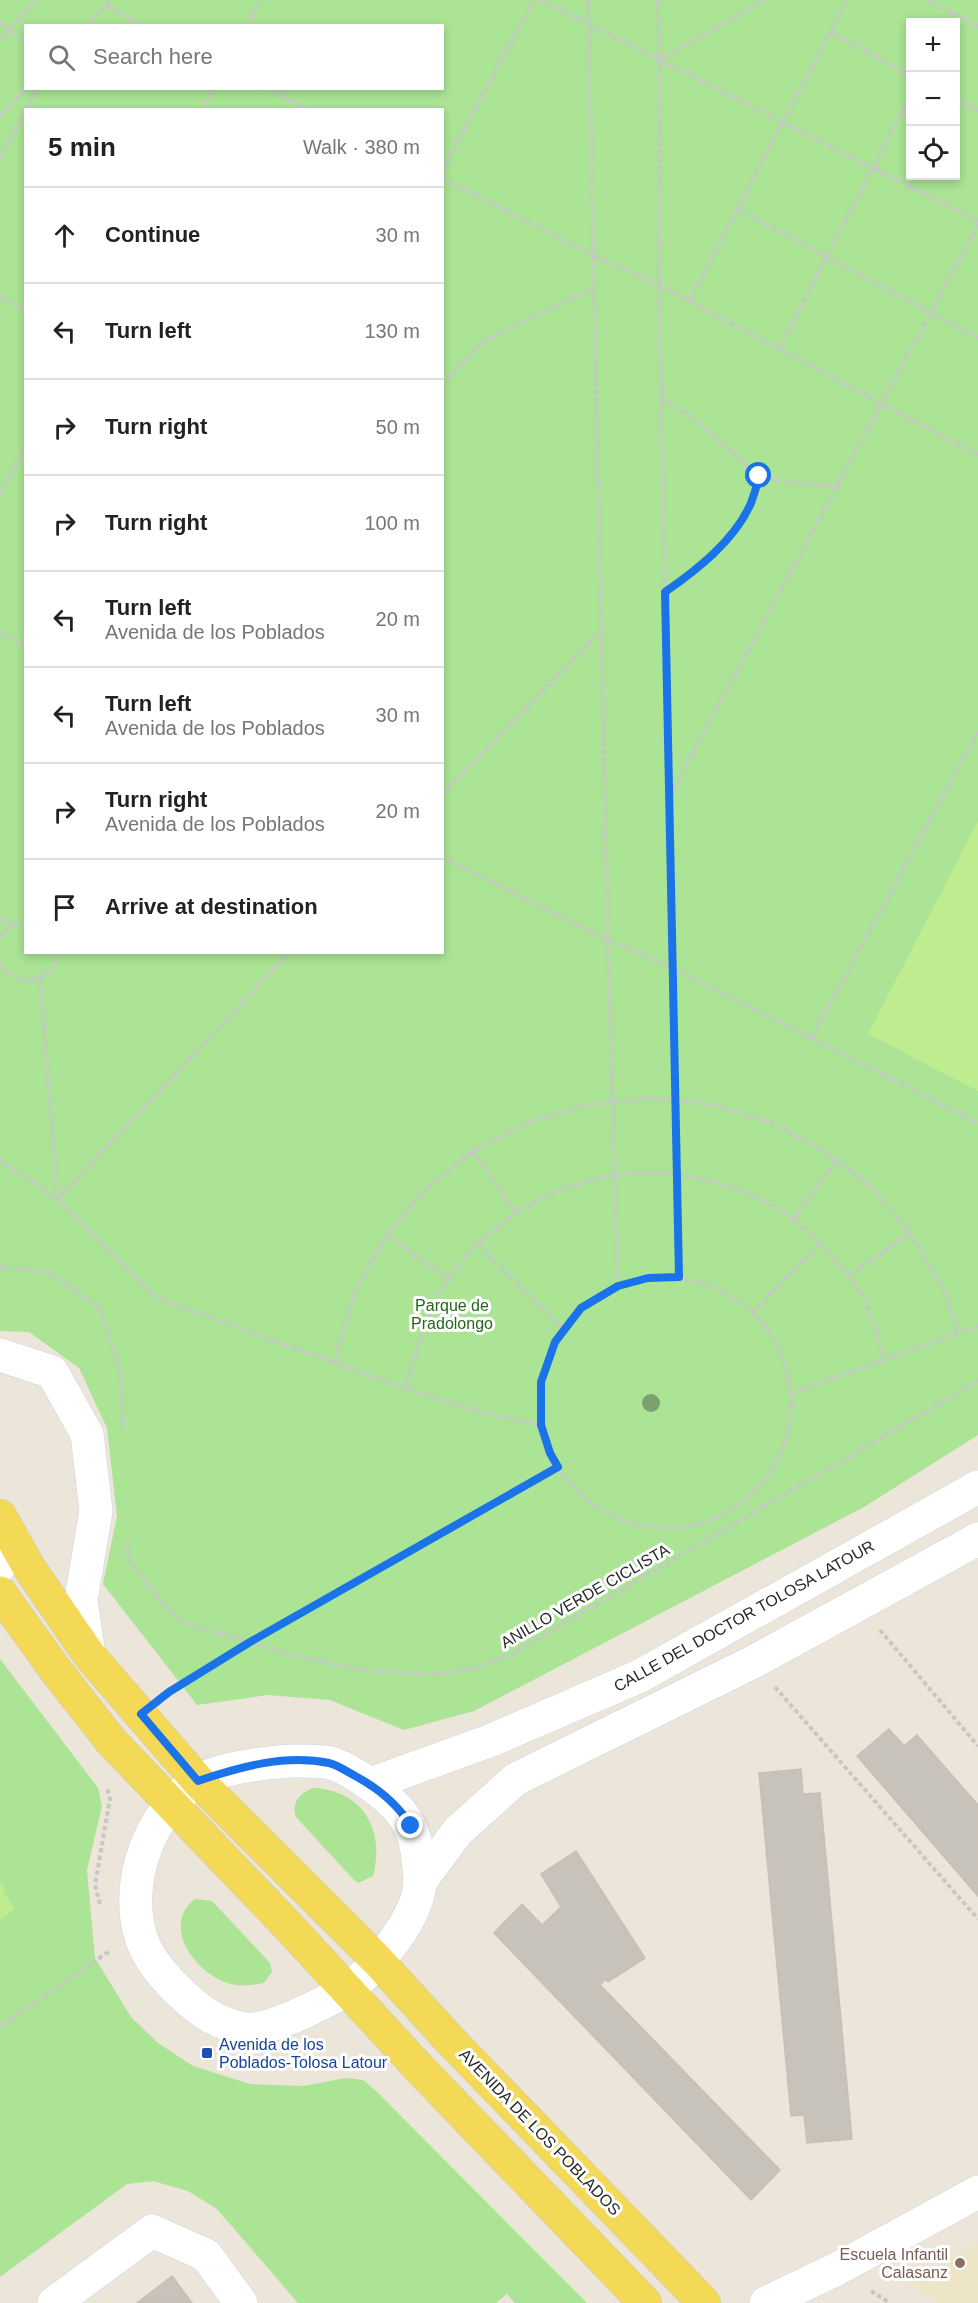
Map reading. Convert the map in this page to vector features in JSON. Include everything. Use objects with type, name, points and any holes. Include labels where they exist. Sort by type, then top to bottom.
[{"type":"main road","name":"AVENIDA DE LOS POBLADOS","points":[[4,1541],[30,1569],[89,1655],[198,1781],[377,1960],[449,2039],[704,2303]]},
{"type":"main road","points":[[0,1593],[111,1741],[419,2068],[645,2303]]},
{"type":"street","points":[[0,1355],[52,1372],[87,1434],[96,1511],[81,1600],[89,1655]]},
{"type":"street","name":"CALLE DEL DOCTOR TOLOSA LATOUR","points":[[370,1784],[492,1740],[640,1676],[978,1487]]},
{"type":"street","points":[[420,1882],[458,1831],[516,1779],[753,1662],[978,1539]]},
{"type":"street","points":[[290,1761],[330,1763],[370,1784],[395,1805],[411,1826],[416,1848],[420,1882],[416,1902],[395,1942],[347,1989],[295,2016],[247,2030],[222,2022],[196,2008],[165,1978],[141,1939],[135,1909],[138,1876],[149,1836],[171,1804],[198,1781],[250,1765],[290,1761]]},
{"type":"street","points":[[766,2303],[837,2269],[978,2192]]},
{"type":"street","points":[[54,2303],[152,2231],[206,2255],[241,2303]]},
{"type":"path","points":[[0,39],[37,0]]},
{"type":"path","points":[[88,24],[112,0]]},
{"type":"path","points":[[247,24],[260,0]]},
{"type":"path","points":[[444,166],[534,0]]},
{"type":"path","points":[[540,0],[978,223],[883,405],[670,796]]},
{"type":"path","points":[[588,0],[608,940],[618,1286]]},
{"type":"path","points":[[658,0],[659,285],[679,1277]]},
{"type":"path","points":[[660,60],[764,0]]},
{"type":"path","points":[[689,301],[847,0]]},
{"type":"path","points":[[927,0],[978,26]]},
{"type":"path","points":[[106,6],[140,24]]},
{"type":"path","points":[[950,18],[953,13]]},
{"type":"path","points":[[0,21],[24,41]]},
{"type":"path","points":[[830,32],[906,73]]},
{"type":"path","points":[[0,116],[24,90]]},
{"type":"path","points":[[27,108],[36,90]]},
{"type":"path","points":[[203,108],[212,90]]},
{"type":"path","points":[[271,90],[304,108]]},
{"type":"path","points":[[960,101],[978,111]]},
{"type":"path","points":[[779,349],[906,104]]},
{"type":"path","points":[[0,158],[24,114]]},
{"type":"path","points":[[444,179],[593,255],[659,285],[978,455]]},
{"type":"path","points":[[738,209],[978,338]]},
{"type":"path","points":[[444,383],[481,344],[503,331],[594,288]]},
{"type":"path","points":[[0,296],[24,309]]},
{"type":"path","points":[[662,397],[698,422],[759,476],[789,483],[838,486]]},
{"type":"path","points":[[0,493],[24,449]]},
{"type":"path","points":[[665,592],[694,572],[727,539],[750,504],[759,476]]},
{"type":"path","points":[[444,792],[601,631]]},
{"type":"path","points":[[0,632],[24,644]]},
{"type":"path","points":[[811,1040],[978,731]]},
{"type":"path","points":[[444,858],[608,940],[673,968],[978,1123]]},
{"type":"path","points":[[0,919],[11,925]]},
{"type":"path","points":[[0,938],[11,925],[24,921]]},
{"type":"path","points":[[0,963],[11,976],[31,981],[40,979],[49,973],[55,964],[58,954]]},
{"type":"path","points":[[58,1199],[288,954]]},
{"type":"path","points":[[40,979],[58,1199]]},
{"type":"path","points":[[334,1363],[355,1291],[387,1235],[425,1190],[473,1151],[528,1122],[587,1105],[648,1098],[710,1104],[770,1122],[837,1160],[873,1189],[910,1233],[944,1290],[959,1333]]},
{"type":"path","points":[[473,1151],[516,1213]]},
{"type":"path","points":[[793,1220],[837,1160]]},
{"type":"path","points":[[0,1161],[58,1199],[157,1299],[407,1389],[487,1414],[541,1425]]},
{"type":"path","points":[[407,1389],[420,1338],[441,1291],[478,1245],[516,1213],[557,1190],[607,1176],[659,1172],[720,1182],[776,1207],[821,1243],[861,1294],[885,1360]]},
{"type":"path","points":[[848,1276],[910,1233]]},
{"type":"path","points":[[387,1235],[450,1280]]},
{"type":"path","points":[[753,1312],[821,1243]]},
{"type":"path","points":[[478,1245],[564,1330]]},
{"type":"path","points":[[0,1267],[50,1273],[100,1308],[121,1372],[123,1430]]},
{"type":"path","points":[[679,1277],[721,1290],[753,1312],[781,1351],[792,1393],[789,1433],[773,1470],[746,1501],[711,1521],[672,1529],[631,1524],[594,1507],[565,1479],[550,1453],[541,1425],[541,1382],[555,1342],[581,1308],[618,1286],[648,1278],[679,1277]]},
{"type":"path","points":[[792,1393],[978,1326]]},
{"type":"path","name":"ANILLO VERDE CICLISTA","points":[[127,1535],[128,1558],[167,1609],[185,1623],[288,1654],[367,1671],[435,1674],[475,1668],[512,1654],[978,1381]]},
{"type":"path","points":[[141,1714],[169,1692],[250,1642],[558,1467]]},
{"type":"path","points":[[859,1604],[978,1746]]},
{"type":"path","points":[[753,1662],[978,1919]]},
{"type":"path","points":[[101,1906],[95,1885],[110,1799],[105,1780]]},
{"type":"path","points":[[0,2027],[108,1952],[107,1943]]},
{"type":"shaded area","name":"Escuela Infantil Calasanz","points":[[978,2243],[978,2303],[939,2303],[908,2283]]},
{"type":"green space","name":"Parque de Pradolongo","points":[[0,0],[978,0],[978,1435],[864,1507],[474,1711],[404,1730],[330,1700],[268,1695],[197,1705],[103,1584],[117,1516],[107,1428],[79,1368],[29,1332],[0,1331]]},
{"type":"green space","points":[[978,821],[978,1091],[868,1034]]},
{"type":"green space","points":[[0,1659],[98,1788],[102,1806],[87,1870],[95,1958],[131,2017],[158,2043],[193,2066],[250,2084],[303,2086],[346,2078],[363,2080],[587,2303],[515,2303],[507,2294],[496,2303],[298,2303],[217,2209],[188,2191],[153,2181],[127,2184],[0,2277]]},
{"type":"green space","points":[[313,1788],[330,1790],[345,1796],[366,1816],[376,1843],[373,1876],[358,1883],[354,1880],[296,1817],[295,1807],[298,1799]]},
{"type":"green space","points":[[0,1882],[6,1889],[3,1892],[15,1909],[0,1920]]},
{"type":"green space","points":[[195,1899],[212,1901],[270,1963],[272,1972],[264,1983],[241,1985],[227,1983],[203,1969],[193,1958],[181,1934],[181,1922],[185,1910]]},
{"type":"building","points":[[889,1729],[904,1746],[917,1735],[978,1805],[978,1896],[857,1756]]},
{"type":"building","points":[[801,1769],[803,1794],[820,1793],[852,2139],[807,2143],[804,2115],[791,2116],[759,1773]]},
{"type":"building","points":[[576,1851],[645,1958],[608,1982],[606,1979],[600,1985],[780,2170],[751,2200],[494,1933],[522,1904],[542,1925],[561,1907],[541,1874]]},
{"type":"building","points":[[172,2276],[192,2303],[137,2303]]},
{"type":"place","name":"Avenida de los Poblados-Tolosa Latour","points":[[207,2053]]},
{"type":"place","name":"Escuela Infantil Calasanz","points":[[960,2263]]},
{"type":"route","points":[[411,1826],[395,1805],[370,1784],[330,1763],[270,1762],[250,1765],[198,1781],[141,1714],[169,1692],[250,1642],[558,1467],[550,1453],[541,1425],[541,1382],[555,1342],[581,1308],[618,1286],[648,1278],[679,1277],[665,592],[694,572],[727,539],[750,504],[759,476]]}]
